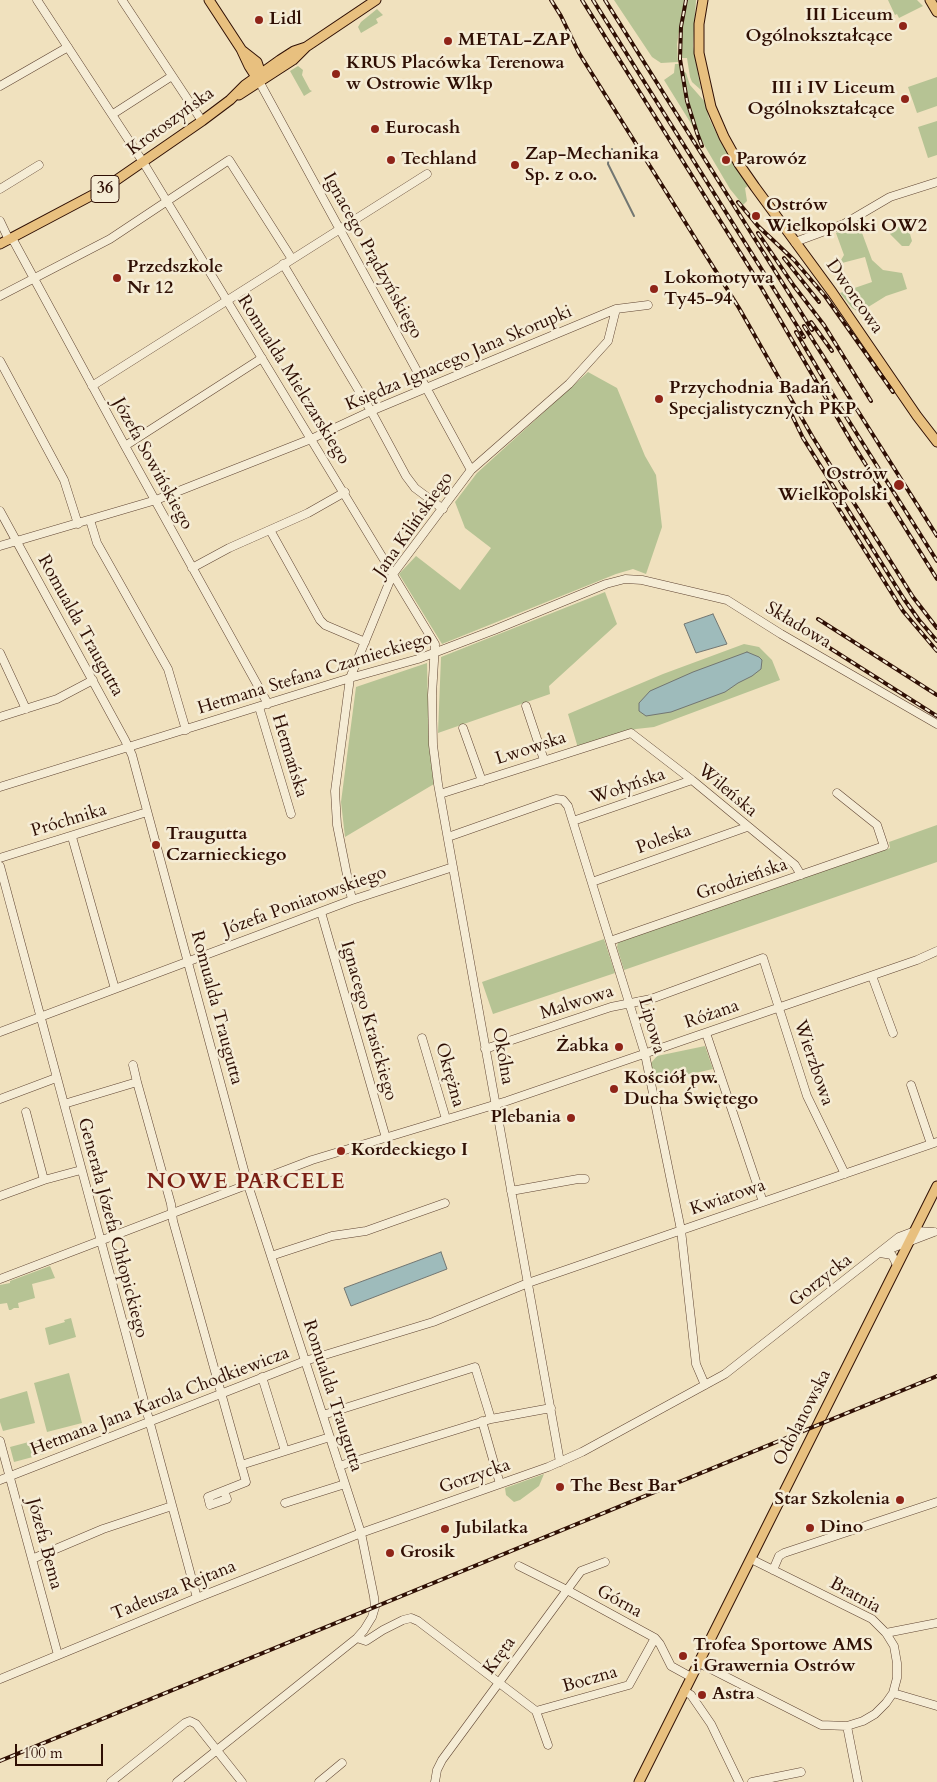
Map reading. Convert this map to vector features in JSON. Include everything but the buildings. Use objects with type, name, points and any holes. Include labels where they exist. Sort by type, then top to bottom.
[{"type":"main road","points":[[209,0],[249,66],[259,78]]},
{"type":"main road","name":"Krotoszyńska","points":[[0,244],[94,195],[202,121],[259,78],[292,60],[306,47],[376,0]]},
{"type":"main road","name":"Dworcowa","points":[[703,0],[699,24],[699,53],[715,117],[724,137],[739,164],[937,442]]},
{"type":"main road","points":[[930,0],[937,12]]},
{"type":"main road","name":"Odolanowska","points":[[639,1782],[937,1186]]},
{"type":"street","name":"Romualda Mielczarskiego","points":[[37,0],[113,114],[345,492],[433,638],[435,653]]},
{"type":"street","points":[[122,0],[202,121]]},
{"type":"street","points":[[0,86],[68,47]]},
{"type":"street","points":[[113,114],[172,76]]},
{"type":"street","name":"Ignacego Prądzyńskiego","points":[[259,78],[471,470]]},
{"type":"street","points":[[0,296],[110,239],[229,160],[292,259]]},
{"type":"street","points":[[0,188],[39,165]]},
{"type":"street","points":[[92,386],[427,174]]},
{"type":"street","points":[[795,242],[844,224],[890,197],[937,182]]},
{"type":"street","name":"Józefa Sowińskiego","points":[[0,221],[34,279],[268,704]]},
{"type":"street","points":[[283,264],[371,411],[406,476],[415,488],[443,509]]},
{"type":"street","name":"Księdza Ignacego Jana Skorupki","points":[[0,546],[156,500],[311,439],[371,411],[616,309],[648,305]]},
{"type":"street","name":"Jana Kilińskiego","points":[[352,900],[335,806],[336,784],[350,678],[394,574],[471,470],[569,384],[608,341],[616,309]]},
{"type":"street","points":[[125,446],[262,358]]},
{"type":"street","points":[[0,361],[64,480],[78,524]]},
{"type":"street","points":[[192,568],[229,548],[308,513],[345,492]]},
{"type":"street","name":"Romualda Traugutta","points":[[0,511],[129,747],[248,1184],[361,1533]]},
{"type":"street","points":[[90,520],[97,543],[168,669],[186,730]]},
{"type":"street","points":[[270,530],[320,620],[325,625],[365,642]]},
{"type":"street","name":"Hetmana Stefana Czarnieckiego","points":[[0,786],[435,653],[606,584],[625,578],[633,578]]},
{"type":"street","name":"Składowa","points":[[633,578],[727,600],[781,634],[937,724]]},
{"type":"street","points":[[0,653],[26,709]]},
{"type":"street","name":"Okólna","points":[[435,653],[432,695],[433,745],[440,794],[560,1462]]},
{"type":"street","points":[[0,717],[57,699],[93,680]]},
{"type":"street","name":"Hetmańska","points":[[258,706],[291,814]]},
{"type":"street","points":[[526,706],[544,760]]},
{"type":"street","points":[[463,728],[482,781]]},
{"type":"street","name":"Lwowska","points":[[440,794],[631,733]]},
{"type":"street","name":"Wileńska","points":[[631,733],[692,780],[795,865],[801,875]]},
{"type":"street","name":"Wołyńska","points":[[574,821],[692,780]]},
{"type":"street","name":"Grodzieńska","points":[[610,941],[884,846],[877,825],[837,793]]},
{"type":"street","name":"Lipowa","points":[[448,837],[556,800],[563,800],[568,806],[644,1054],[681,1230],[694,1356],[705,1385]]},
{"type":"street","name":"Próchnika","points":[[0,858],[147,812]]},
{"type":"street","name":"Poleska","points":[[592,882],[747,826]]},
{"type":"street","points":[[72,837],[115,990]]},
{"type":"street","name":"Generała Józefa Chłopickiego","points":[[0,866],[197,1598]]},
{"type":"street","name":"Józefa Poniatowskiego","points":[[0,1032],[352,900],[453,867]]},
{"type":"street","name":"Ignacego Krasickiego","points":[[321,912],[386,1138]]},
{"type":"street","name":"Różana","points":[[0,1279],[321,1157],[496,1105],[872,976],[923,958],[937,951]]},
{"type":"street","name":"Malwowa","points":[[485,1049],[610,1007],[651,998],[763,958]]},
{"type":"street","name":"Wierzbowa","points":[[763,958],[807,1096],[845,1174]]},
{"type":"street","points":[[872,976],[893,1033]]},
{"type":"street","points":[[706,1033],[763,1202]]},
{"type":"street","name":"Okrężna","points":[[422,1038],[446,1119]]},
{"type":"street","points":[[133,1065],[246,1482],[224,1491]]},
{"type":"street","points":[[0,1099],[56,1078]]},
{"type":"street","points":[[64,1104],[137,1082]]},
{"type":"street","points":[[911,1086],[934,1143]]},
{"type":"street","points":[[26,1112],[44,1180]]},
{"type":"street","name":"Kwiatowa","points":[[528,1283],[934,1143]]},
{"type":"street","points":[[0,1196],[44,1180],[81,1170]]},
{"type":"street","points":[[511,1191],[578,1179],[585,1180]]},
{"type":"street","points":[[271,1256],[332,1236],[366,1231],[444,1202]]},
{"type":"street","points":[[914,1231],[936,1232]]},
{"type":"street","name":"Gorzycka","points":[[361,1533],[560,1462],[705,1385],[732,1369],[899,1237],[914,1231]]},
{"type":"street","name":"Gorzycka","points":[[880,1253],[936,1232]]},
{"type":"street","points":[[880,1253],[892,1255],[898,1265]]},
{"type":"street","name":"Hetmana Jana Karola Chodkiewicza","points":[[0,1480],[262,1377],[305,1361],[433,1322],[528,1283]]},
{"type":"street","points":[[323,1415],[475,1367],[500,1484]]},
{"type":"street","points":[[262,1377],[285,1451]]},
{"type":"street","points":[[339,1466],[486,1420],[551,1408]]},
{"type":"street","points":[[241,1465],[330,1437]]},
{"type":"street","name":"Józefa Bema","points":[[0,1441],[58,1655]]},
{"type":"street","points":[[285,1503],[345,1484]]},
{"type":"street","points":[[773,1570],[779,1556],[784,1553],[937,1502]]},
{"type":"street","points":[[32,1559],[102,1529],[172,1506]]},
{"type":"street","points":[[177,1782],[357,1638],[370,1623],[375,1607],[361,1533]]},
{"type":"street","name":"Tadeusza Rejtana","points":[[0,1679],[361,1533]]},
{"type":"street","name":"Bratnia","points":[[751,1559],[872,1619],[886,1633],[894,1646],[897,1678],[893,1693]]},
{"type":"street","name":"Kręta","points":[[435,1782],[437,1770],[442,1760],[581,1571],[605,1562]]},
{"type":"street","name":"Górna","points":[[520,1566],[655,1638],[671,1666],[691,1677]]},
{"type":"street","points":[[357,1638],[366,1641],[389,1626],[403,1620],[411,1618],[418,1621],[536,1711],[548,1746]]},
{"type":"street","points":[[886,1633],[937,1623]]},
{"type":"street","name":"Boczna","points":[[536,1711],[629,1685],[655,1638]]},
{"type":"street","points":[[699,1663],[821,1725],[847,1726],[863,1720],[875,1714],[893,1693],[937,1706]]},
{"type":"street","points":[[684,1691],[691,1695],[711,1724],[740,1782]]},
{"type":"street","points":[[112,1782],[186,1722],[190,1721],[196,1724],[242,1782]]},
{"type":"street","points":[[847,1726],[858,1782]]},
{"type":"street","points":[[319,1782],[342,1763]]},
{"type":"street","points":[[752,1782],[801,1772]]},
{"type":"green space","points":[[614,0],[684,0],[677,44],[678,62],[661,63],[652,57]]},
{"type":"green space","points":[[687,0],[696,0],[693,46],[701,90],[692,82],[687,58],[680,58],[683,20]]},
{"type":"green space","points":[[888,0],[917,0],[923,6],[899,18],[897,14],[895,15]]},
{"type":"green space","points":[[377,9],[383,15],[376,19],[378,23],[361,33],[358,27],[361,22]]},
{"type":"green space","points":[[675,64],[679,64],[680,69],[686,73],[690,85],[705,102],[709,118],[720,141],[748,186],[745,188],[747,201],[743,205],[730,189],[664,80],[674,73]]},
{"type":"green space","points":[[298,66],[303,70],[302,75],[312,91],[304,96],[290,71]]},
{"type":"green space","points":[[937,77],[937,106],[917,113],[908,87]]},
{"type":"green space","points":[[937,121],[937,155],[928,158],[918,127]]},
{"type":"green space","points":[[858,222],[872,260],[883,270],[902,273],[907,289],[886,296],[865,309],[857,311],[852,308],[840,293],[872,282],[865,257],[842,263],[841,260],[844,255],[836,233]]},
{"type":"green space","points":[[896,226],[905,229],[910,234],[912,241],[909,246],[902,246],[890,234],[891,229]]},
{"type":"green space","points":[[588,372],[617,388],[645,456],[656,475],[662,527],[646,574],[633,569],[616,574],[442,644],[399,574],[416,556],[460,590],[491,548],[465,528],[455,502],[477,473]]},
{"type":"green space","points":[[605,592],[617,624],[549,686],[550,694],[438,733],[441,657]]},
{"type":"green space","points":[[744,644],[759,647],[772,660],[780,680],[654,727],[636,729],[578,748],[568,714],[663,674]]},
{"type":"green space","points":[[427,663],[429,746],[434,784],[345,837],[341,802],[356,687]]},
{"type":"green space","points":[[937,825],[937,862],[624,970],[617,947],[618,942],[890,848],[889,842]]},
{"type":"green space","points":[[604,939],[615,973],[493,1014],[482,982]]},
{"type":"green space","points":[[705,1046],[713,1069],[655,1082],[651,1063],[657,1056]]},
{"type":"green space","points":[[50,1266],[55,1278],[32,1284],[35,1298],[18,1303],[19,1308],[11,1310],[9,1310],[7,1303],[0,1304],[0,1285],[10,1283],[10,1281]]},
{"type":"green space","points":[[71,1318],[76,1337],[49,1345],[45,1328],[65,1322],[64,1320]]},
{"type":"green space","points":[[69,1373],[82,1423],[47,1432],[34,1383]]},
{"type":"green space","points":[[27,1391],[35,1423],[3,1431],[0,1422],[0,1399]]},
{"type":"green space","points":[[40,1439],[44,1454],[14,1462],[10,1447]]},
{"type":"green space","points":[[544,1474],[539,1486],[520,1500],[514,1502],[506,1495],[505,1488]]},
{"type":"water","points":[[713,614],[727,644],[696,653],[684,624]]},
{"type":"water","points":[[747,652],[762,660],[761,669],[725,692],[671,712],[646,716],[639,711],[639,703],[650,691],[693,672]]},
{"type":"water","points":[[441,1252],[447,1269],[351,1306],[344,1288]]},
{"type":"waterway","points":[[612,149],[609,153],[608,164],[634,216]]},
{"type":"railway","points":[[551,0],[579,53],[739,308],[812,436],[913,597],[937,628]]},
{"type":"railway","points":[[582,0],[751,270],[851,441],[937,579]]},
{"type":"railway","points":[[593,0],[804,337]]},
{"type":"railway","points":[[605,0],[812,330]]},
{"type":"railway","points":[[686,0],[681,27],[680,59],[687,101],[702,146]]},
{"type":"railway","points":[[738,202],[758,226],[794,260],[825,296],[893,392]]},
{"type":"railway","points":[[758,233],[794,286],[824,325],[871,401]]},
{"type":"railway","points":[[784,258],[819,302]]},
{"type":"railway","points":[[811,322],[832,351]]},
{"type":"railway","points":[[804,326],[937,536]]},
{"type":"railway","points":[[796,332],[845,415],[937,561]]},
{"type":"railway","points":[[788,407],[803,438],[904,599],[937,641]]},
{"type":"railway","points":[[824,483],[903,611],[937,651]]},
{"type":"railway","points":[[818,619],[937,695]]},
{"type":"railway","points":[[795,626],[937,716]]},
{"type":"railway","points":[[0,1761],[937,1376]]},
{"type":"place","name":"Lidl","points":[[259,20]]},
{"type":"place","name":"III Liceum Ogólnokształcące","points":[[903,26]]},
{"type":"place","name":"METAL-ZAP","points":[[448,41]]},
{"type":"place","name":"KRUS Placówka Terenowa w Ostrowie Wlkp","points":[[336,74]]},
{"type":"place","name":"III i IV Liceum Ogólnokształcące","points":[[905,99]]},
{"type":"place","name":"Eurocash","points":[[375,129]]},
{"type":"place","name":"Techland","points":[[391,160]]},
{"type":"place","name":"Parowóz","points":[[726,160]]},
{"type":"place","name":"Zap-Mechanika Sp. z o.o.","points":[[515,165]]},
{"type":"place","name":"Ostrów Wielkopolski OW2","points":[[756,216]]},
{"type":"place","name":"Przedszkole Nr 12","points":[[117,278]]},
{"type":"place","name":"Lokomotywa Ty45-94","points":[[654,289]]},
{"type":"place","name":"Przychodnia Badań Specjalistycznych PKP","points":[[659,399]]},
{"type":"place","name":"Ostrów Wielkopolski","points":[[899,485]]},
{"type":"place","name":"Traugutta Czarnieckiego","points":[[156,845]]},
{"type":"place","name":"Żabka","points":[[619,1047]]},
{"type":"place","name":"Kościół pw. Ducha Świętego","points":[[614,1089]]},
{"type":"place","name":"Plebania","points":[[571,1118]]},
{"type":"place","name":"Kordeckiego I","points":[[341,1151]]},
{"type":"place","name":"The Best Bar","points":[[560,1487]]},
{"type":"place","name":"Star Szkolenia","points":[[900,1500]]},
{"type":"place","name":"Dino","points":[[810,1528]]},
{"type":"place","name":"Jubilatka","points":[[445,1529]]},
{"type":"place","name":"Grosik","points":[[390,1553]]},
{"type":"place","name":"Trofea Sportowe AMS i Grawernia Ostrów","points":[[683,1656]]},
{"type":"place","name":"Astra","points":[[702,1695]]},
{"type":"district","name":"NOWE PARCELE","points":[[246,1183]]}]
